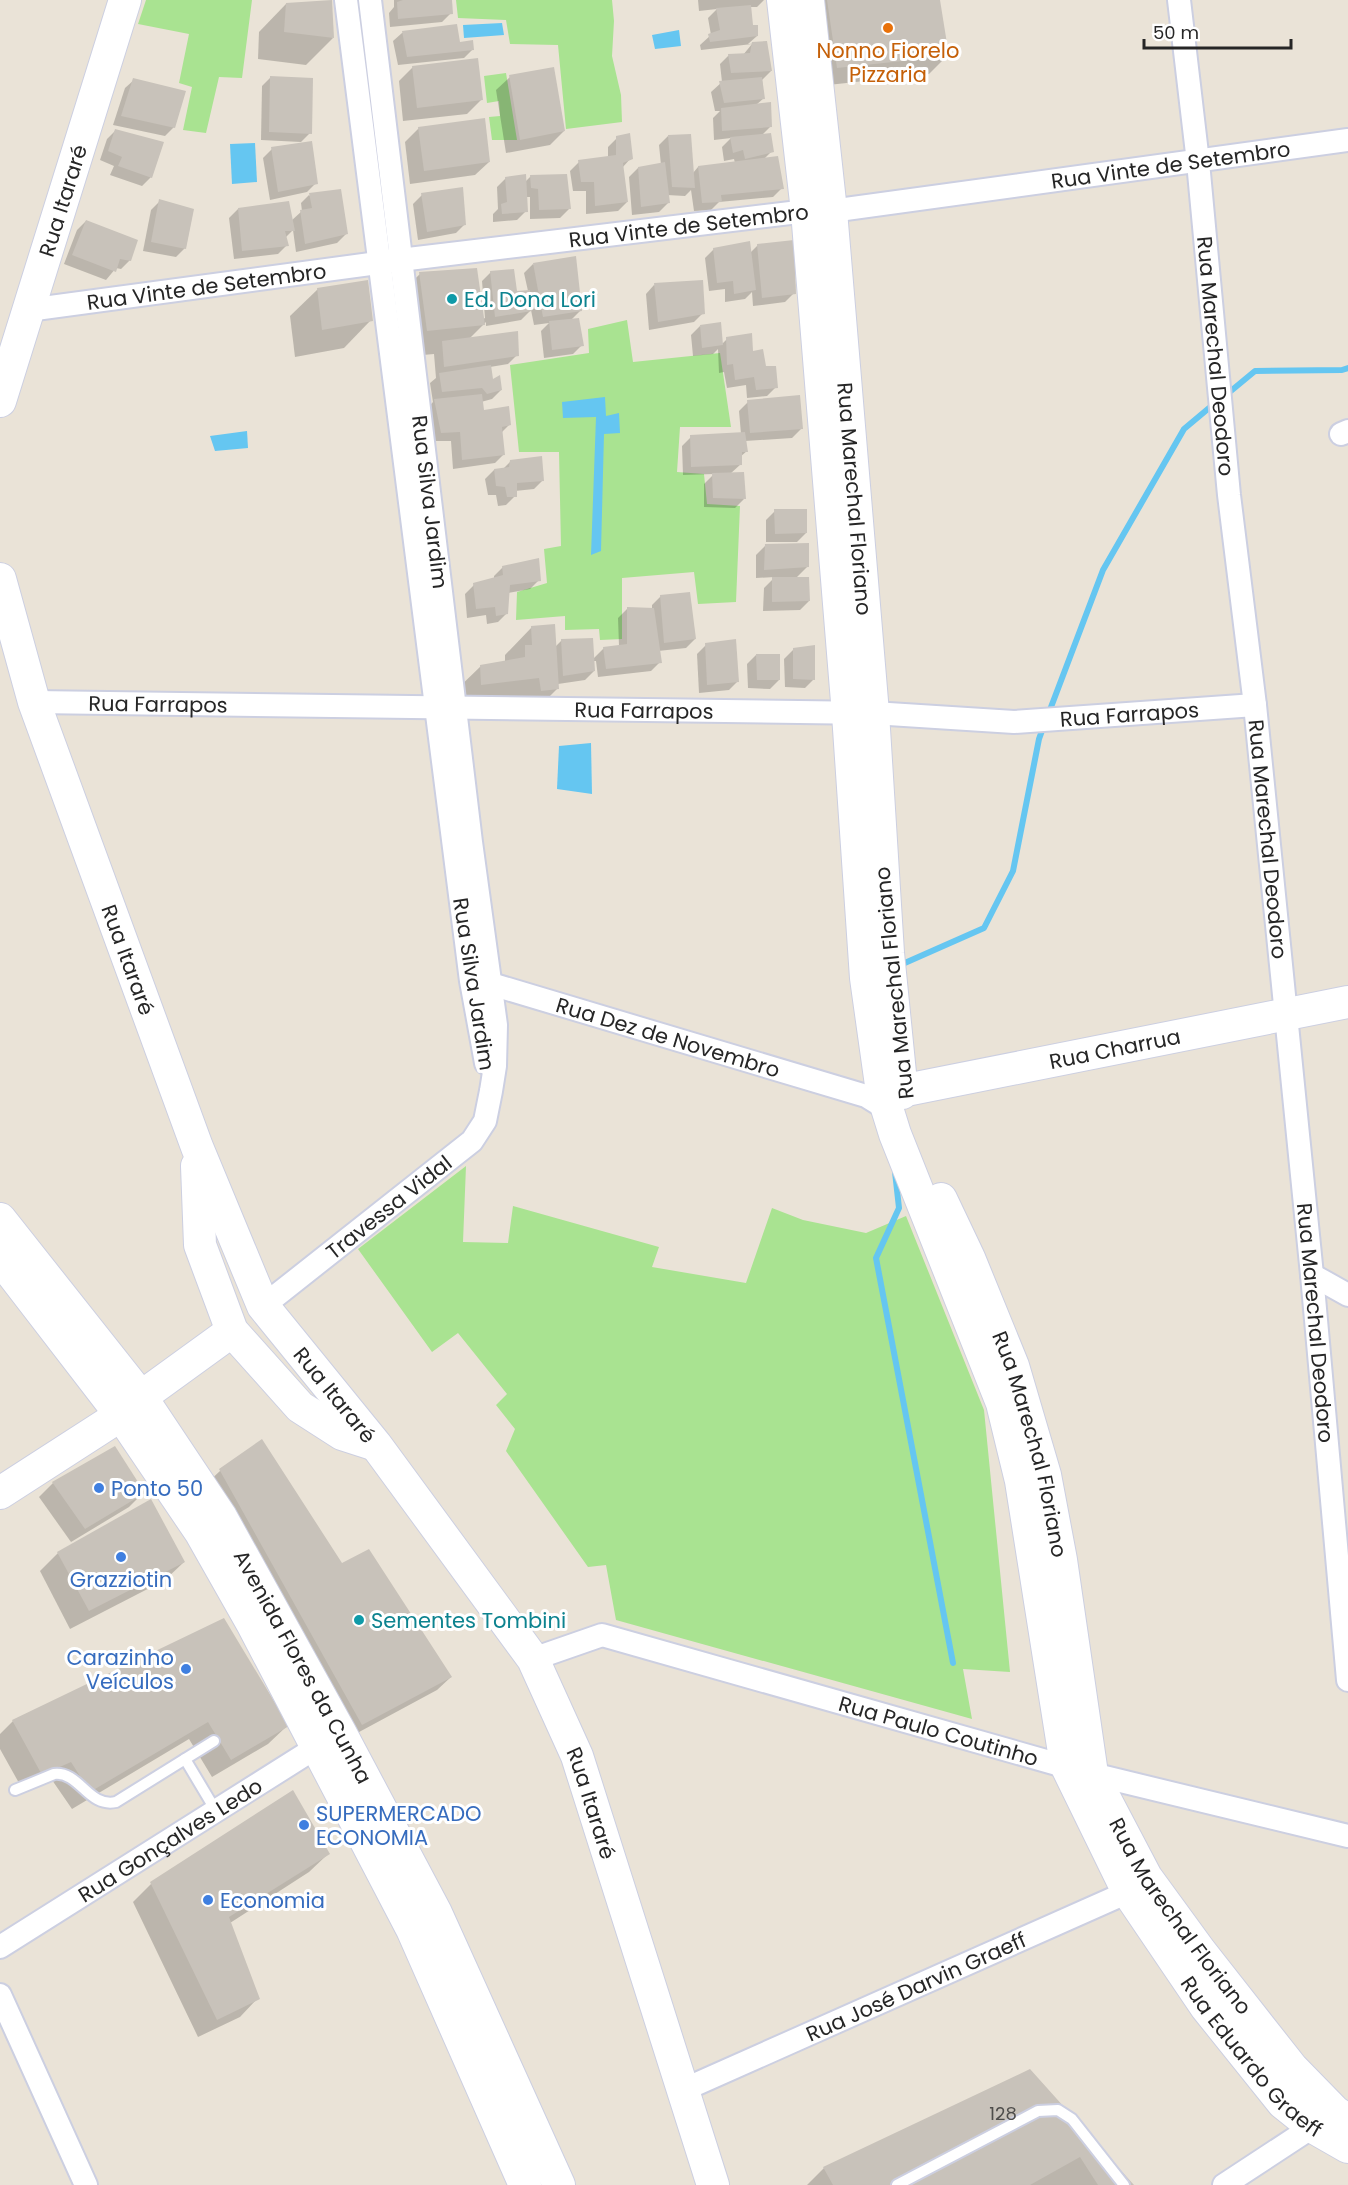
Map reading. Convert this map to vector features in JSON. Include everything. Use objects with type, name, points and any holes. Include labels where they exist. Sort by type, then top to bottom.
[{"type":"street","name":"Rua Itararé","points":[[0,401],[125,0]]},
{"type":"street","name":"Rua Silva Jardim","points":[[346,0],[362,121],[390,262],[481,982],[491,1091]]},
{"type":"street","name":"Rua Silva Jardim","points":[[370,0],[384,119],[390,262]]},
{"type":"street","name":"Rua Marechal Floriano","points":[[783,0],[819,211]]},
{"type":"street","name":"Rua Marechal Floriano","points":[[808,0],[819,211],[861,713],[866,978],[888,1099],[1002,1403],[1033,1479],[1079,1770],[1137,1884]]},
{"type":"street","name":"Rua Marechal Deodoro","points":[[1179,0],[1198,162],[1229,495],[1255,705],[1312,1275],[1348,1680]]},
{"type":"street","points":[[362,121],[384,119]]},
{"type":"street","name":"Rua Vinte de Setembro","points":[[28,310],[390,262],[819,211],[1198,162],[1348,140]]},
{"type":"street","name":"Rua Itararé","points":[[0,579],[34,702],[197,1147],[263,1306],[376,1445],[533,1659],[577,1756],[713,2185]]},
{"type":"street","name":"Rua Farrapos","points":[[34,702],[861,713],[1014,723],[1255,705]]},
{"type":"street","name":"Rua Dez de Novembro","points":[[481,982],[888,1099]]},
{"type":"street","name":"Rua Charrua","points":[[1287,1024],[1348,1002]]},
{"type":"street","name":"Rua Charrua","points":[[888,1099],[1045,1072],[1287,1024],[1348,1021]]},
{"type":"street","name":"Travessa Vidal","points":[[263,1306],[472,1141],[485,1121],[491,1091]]},
{"type":"street","points":[[197,1147],[200,1245],[232,1331],[300,1407],[342,1434],[376,1445]]},
{"type":"street","name":"Avenida Flores da Cunha","points":[[0,1219],[131,1406],[201,1533],[329,1740],[559,2185]]},
{"type":"street","name":"Avenida Flores da Cunha","points":[[0,1258],[131,1406]]},
{"type":"street","points":[[1312,1275],[1348,1295]]},
{"type":"street","points":[[0,1493],[131,1406],[232,1331]]},
{"type":"street","name":"Rua Paulo Coutinho","points":[[533,1659],[602,1635],[1079,1770],[1348,1836]]},
{"type":"street","name":"Rua Gonçalves Ledo","points":[[0,1947],[329,1740]]},
{"type":"street","name":"Rua José Darvin Graeff","points":[[684,2090],[1137,1884]]},
{"type":"street","name":"Rua Eduardo Graeff","points":[[1137,1884],[1206,2007],[1283,2103],[1332,2120],[1348,2147]]},
{"type":"street","name":"Avenida Flores da Cunha","points":[[424,1921],[525,2185]]},
{"type":"street","points":[[0,1995],[86,2185]]},
{"type":"street","points":[[1224,2185],[1332,2120]]},
{"type":"lane","points":[[15,1790],[60,1773],[68,1776],[98,1801],[106,1804],[116,1802],[214,1741]]},
{"type":"lane","points":[[184,1759],[216,1811]]},
{"type":"lane","points":[[897,2185],[1038,2111],[1058,2110],[1072,2119],[1124,2185]]},
{"type":"green space","points":[[146,0],[252,0],[242,78],[219,77],[206,133],[183,130],[192,87],[179,83],[189,34],[138,24]]},
{"type":"green space","points":[[456,0],[612,0],[614,21],[612,56],[621,95],[622,122],[566,129],[558,45],[510,44],[506,20],[458,18]]},
{"type":"green space","points":[[506,73],[517,140],[492,140],[489,117],[500,116],[499,101],[487,103],[484,76]]},
{"type":"green space","points":[[627,320],[633,362],[720,353],[731,427],[680,427],[677,472],[704,474],[707,504],[740,506],[736,602],[698,604],[694,572],[622,578],[622,639],[600,640],[599,629],[565,630],[565,616],[516,620],[517,592],[547,583],[544,549],[561,546],[559,452],[519,452],[510,365],[589,353],[588,329]]},
{"type":"green space","points":[[466,1166],[463,1242],[508,1243],[513,1206],[659,1247],[652,1267],[746,1283],[772,1208],[803,1220],[866,1233],[906,1216],[984,1410],[1010,1672],[963,1669],[972,1719],[616,1620],[606,1565],[588,1567],[506,1451],[515,1429],[496,1405],[507,1394],[458,1333],[432,1352],[358,1249]]},
{"type":"water","points":[[502,23],[504,35],[464,38],[463,25]]},
{"type":"water","points":[[679,30],[681,46],[655,49],[652,35]]},
{"type":"water","points":[[255,143],[257,182],[232,184],[230,144]]},
{"type":"water","points":[[605,397],[606,416],[619,413],[620,433],[604,434],[601,551],[591,555],[596,417],[563,418],[562,402]]},
{"type":"water","points":[[247,431],[248,448],[215,451],[210,436]]},
{"type":"water","points":[[591,743],[592,794],[557,789],[559,746]]},
{"type":"building","points":[[332,0],[334,38],[284,32],[286,3]]},
{"type":"building","points":[[452,0],[453,14],[398,19],[397,2]]},
{"type":"building","name":"Nonno Fiorelo Pizzaria","points":[[827,0],[940,0],[949,56],[837,68]]},
{"type":"building","points":[[751,5],[753,25],[758,25],[758,36],[710,42],[708,34],[720,30],[716,8]]},
{"type":"building","points":[[457,24],[460,42],[473,40],[474,50],[407,57],[402,31]]},
{"type":"building","points":[[767,41],[772,71],[731,73],[728,54],[750,53],[752,42]]},
{"type":"building","points":[[478,58],[483,100],[417,108],[412,66]]},
{"type":"building","points":[[554,67],[565,131],[520,140],[509,75]]},
{"type":"building","points":[[270,76],[313,78],[312,134],[269,132]]},
{"type":"building","points":[[762,77],[765,99],[724,103],[719,81]]},
{"type":"building","points":[[133,78],[186,91],[175,128],[121,116]]},
{"type":"building","points":[[771,102],[772,127],[722,131],[721,108]]},
{"type":"building","points":[[485,118],[490,162],[424,171],[418,127]]},
{"type":"building","points":[[115,129],[164,142],[152,178],[118,166],[122,157],[108,151]]},
{"type":"building","points":[[630,133],[633,159],[623,163],[628,202],[595,206],[594,182],[581,182],[578,160],[616,155],[616,136]]},
{"type":"building","points":[[771,133],[774,152],[745,159],[743,150],[733,153],[730,137]]},
{"type":"building","points":[[691,134],[695,188],[672,187],[668,135]]},
{"type":"building","points":[[312,141],[318,184],[278,192],[271,147]]},
{"type":"building","points":[[778,156],[784,189],[721,195],[722,202],[702,203],[698,166]]},
{"type":"building","points":[[665,162],[670,203],[641,207],[638,167]]},
{"type":"building","points":[[526,174],[528,212],[502,214],[501,204],[507,202],[505,177]]},
{"type":"building","points":[[567,174],[571,209],[539,210],[538,189],[531,188],[530,175]]},
{"type":"building","points":[[463,187],[466,225],[427,232],[421,193]]},
{"type":"building","points":[[341,189],[348,234],[305,244],[300,210],[312,208],[309,193]]},
{"type":"building","points":[[159,199],[194,209],[186,249],[151,242]]},
{"type":"building","points":[[289,201],[295,231],[285,231],[289,246],[242,251],[238,208]]},
{"type":"building","points":[[86,220],[138,240],[131,261],[120,259],[116,272],[72,255]]},
{"type":"building","points":[[794,240],[796,294],[762,298],[757,244]]},
{"type":"building","points":[[750,241],[756,290],[734,294],[733,281],[717,283],[713,248]]},
{"type":"building","points":[[576,256],[582,311],[543,317],[533,263]]},
{"type":"building","name":"Ed. Dona Lori","points":[[477,268],[485,325],[427,331],[419,272]]},
{"type":"building","points":[[514,269],[517,291],[530,290],[532,311],[495,317],[490,271]]},
{"type":"building","points":[[368,280],[373,321],[322,330],[317,288]]},
{"type":"building","points":[[703,280],[705,314],[658,322],[654,283]]},
{"type":"building","points":[[579,318],[584,346],[552,350],[549,321]]},
{"type":"building","points":[[721,322],[723,345],[702,348],[700,325]]},
{"type":"building","points":[[518,331],[519,356],[444,367],[442,341]]},
{"type":"building","points":[[752,333],[753,351],[763,349],[766,366],[776,366],[778,388],[756,390],[754,377],[735,380],[733,364],[727,365],[726,337]]},
{"type":"building","points":[[491,365],[493,379],[500,375],[502,390],[487,394],[482,388],[442,392],[439,373]]},
{"type":"building","points":[[482,394],[484,410],[509,406],[511,425],[502,427],[505,455],[462,460],[460,432],[441,433],[434,399]]},
{"type":"building","points":[[800,395],[803,429],[750,433],[747,400]]},
{"type":"building","points":[[745,432],[748,452],[742,452],[742,465],[691,467],[690,435]]},
{"type":"building","points":[[542,456],[544,481],[517,483],[517,497],[507,497],[505,487],[496,486],[494,469],[509,467],[510,460]]},
{"type":"building","points":[[744,472],[746,499],[713,498],[712,473]]},
{"type":"building","points":[[774,509],[807,509],[807,533],[775,534]]},
{"type":"building","points":[[809,543],[809,567],[764,570],[765,544]]},
{"type":"building","points":[[539,558],[541,581],[510,585],[508,614],[496,616],[495,607],[476,609],[473,583],[503,575],[502,566]]},
{"type":"building","points":[[772,577],[809,577],[810,601],[772,602]]},
{"type":"building","points":[[690,592],[696,639],[664,643],[660,595]]},
{"type":"building","points":[[627,607],[654,608],[662,663],[606,669],[603,647],[627,644]]},
{"type":"building","points":[[555,624],[559,689],[541,691],[539,678],[481,685],[480,665],[525,657],[525,645],[532,645],[531,626]]},
{"type":"building","points":[[593,638],[595,671],[563,676],[561,639]]},
{"type":"building","points":[[736,639],[739,682],[707,685],[705,643]]},
{"type":"building","points":[[815,645],[815,680],[793,679],[793,648]]},
{"type":"building","points":[[756,654],[780,654],[780,680],[757,680]]},
{"type":"building","name":"Sementes Tombini","points":[[262,1439],[342,1563],[369,1549],[452,1677],[362,1725],[219,1469]]},
{"type":"building","name":"Ponto 50","points":[[115,1446],[145,1493],[85,1529],[52,1482]]},
{"type":"building","name":"Grazziotin","points":[[151,1499],[185,1562],[89,1611],[57,1552]]},
{"type":"building","name":"Carazinho Veículos","points":[[224,1618],[289,1726],[231,1760],[208,1722],[90,1792],[71,1762],[42,1775],[12,1720]]},
{"type":"building","name":"Economia","points":[[293,1790],[330,1854],[229,1917],[260,1999],[217,2020],[150,1882]]},
{"type":"building","points":[[1030,2069],[1134,2185],[1098,2185],[1080,2157],[1030,2185],[833,2185],[823,2167]]},
{"type":"waterway","points":[[1226,395],[1255,371],[1342,370],[1348,368]]},
{"type":"waterway","points":[[1048,715],[1103,570],[1184,429],[1215,403]]},
{"type":"waterway","points":[[898,966],[984,928],[1013,871],[1039,739],[1044,725]]},
{"type":"waterway","points":[[895,1172],[899,1208],[876,1258],[953,1663]]},
{"type":"place","name":"Nonno Fiorelo Pizzaria","points":[[888,28]]},
{"type":"place","name":"Ed. Dona Lori","points":[[452,299]]},
{"type":"place","name":"Ponto 50","points":[[99,1488]]},
{"type":"place","name":"Grazziotin","points":[[121,1557]]},
{"type":"place","name":"Sementes Tombini","points":[[359,1620]]},
{"type":"place","name":"Carazinho Veículos","points":[[186,1669]]},
{"type":"place","name":"SUPERMERCADO ECONOMIA","points":[[304,1825]]},
{"type":"place","name":"Economia","points":[[208,1900]]}]
